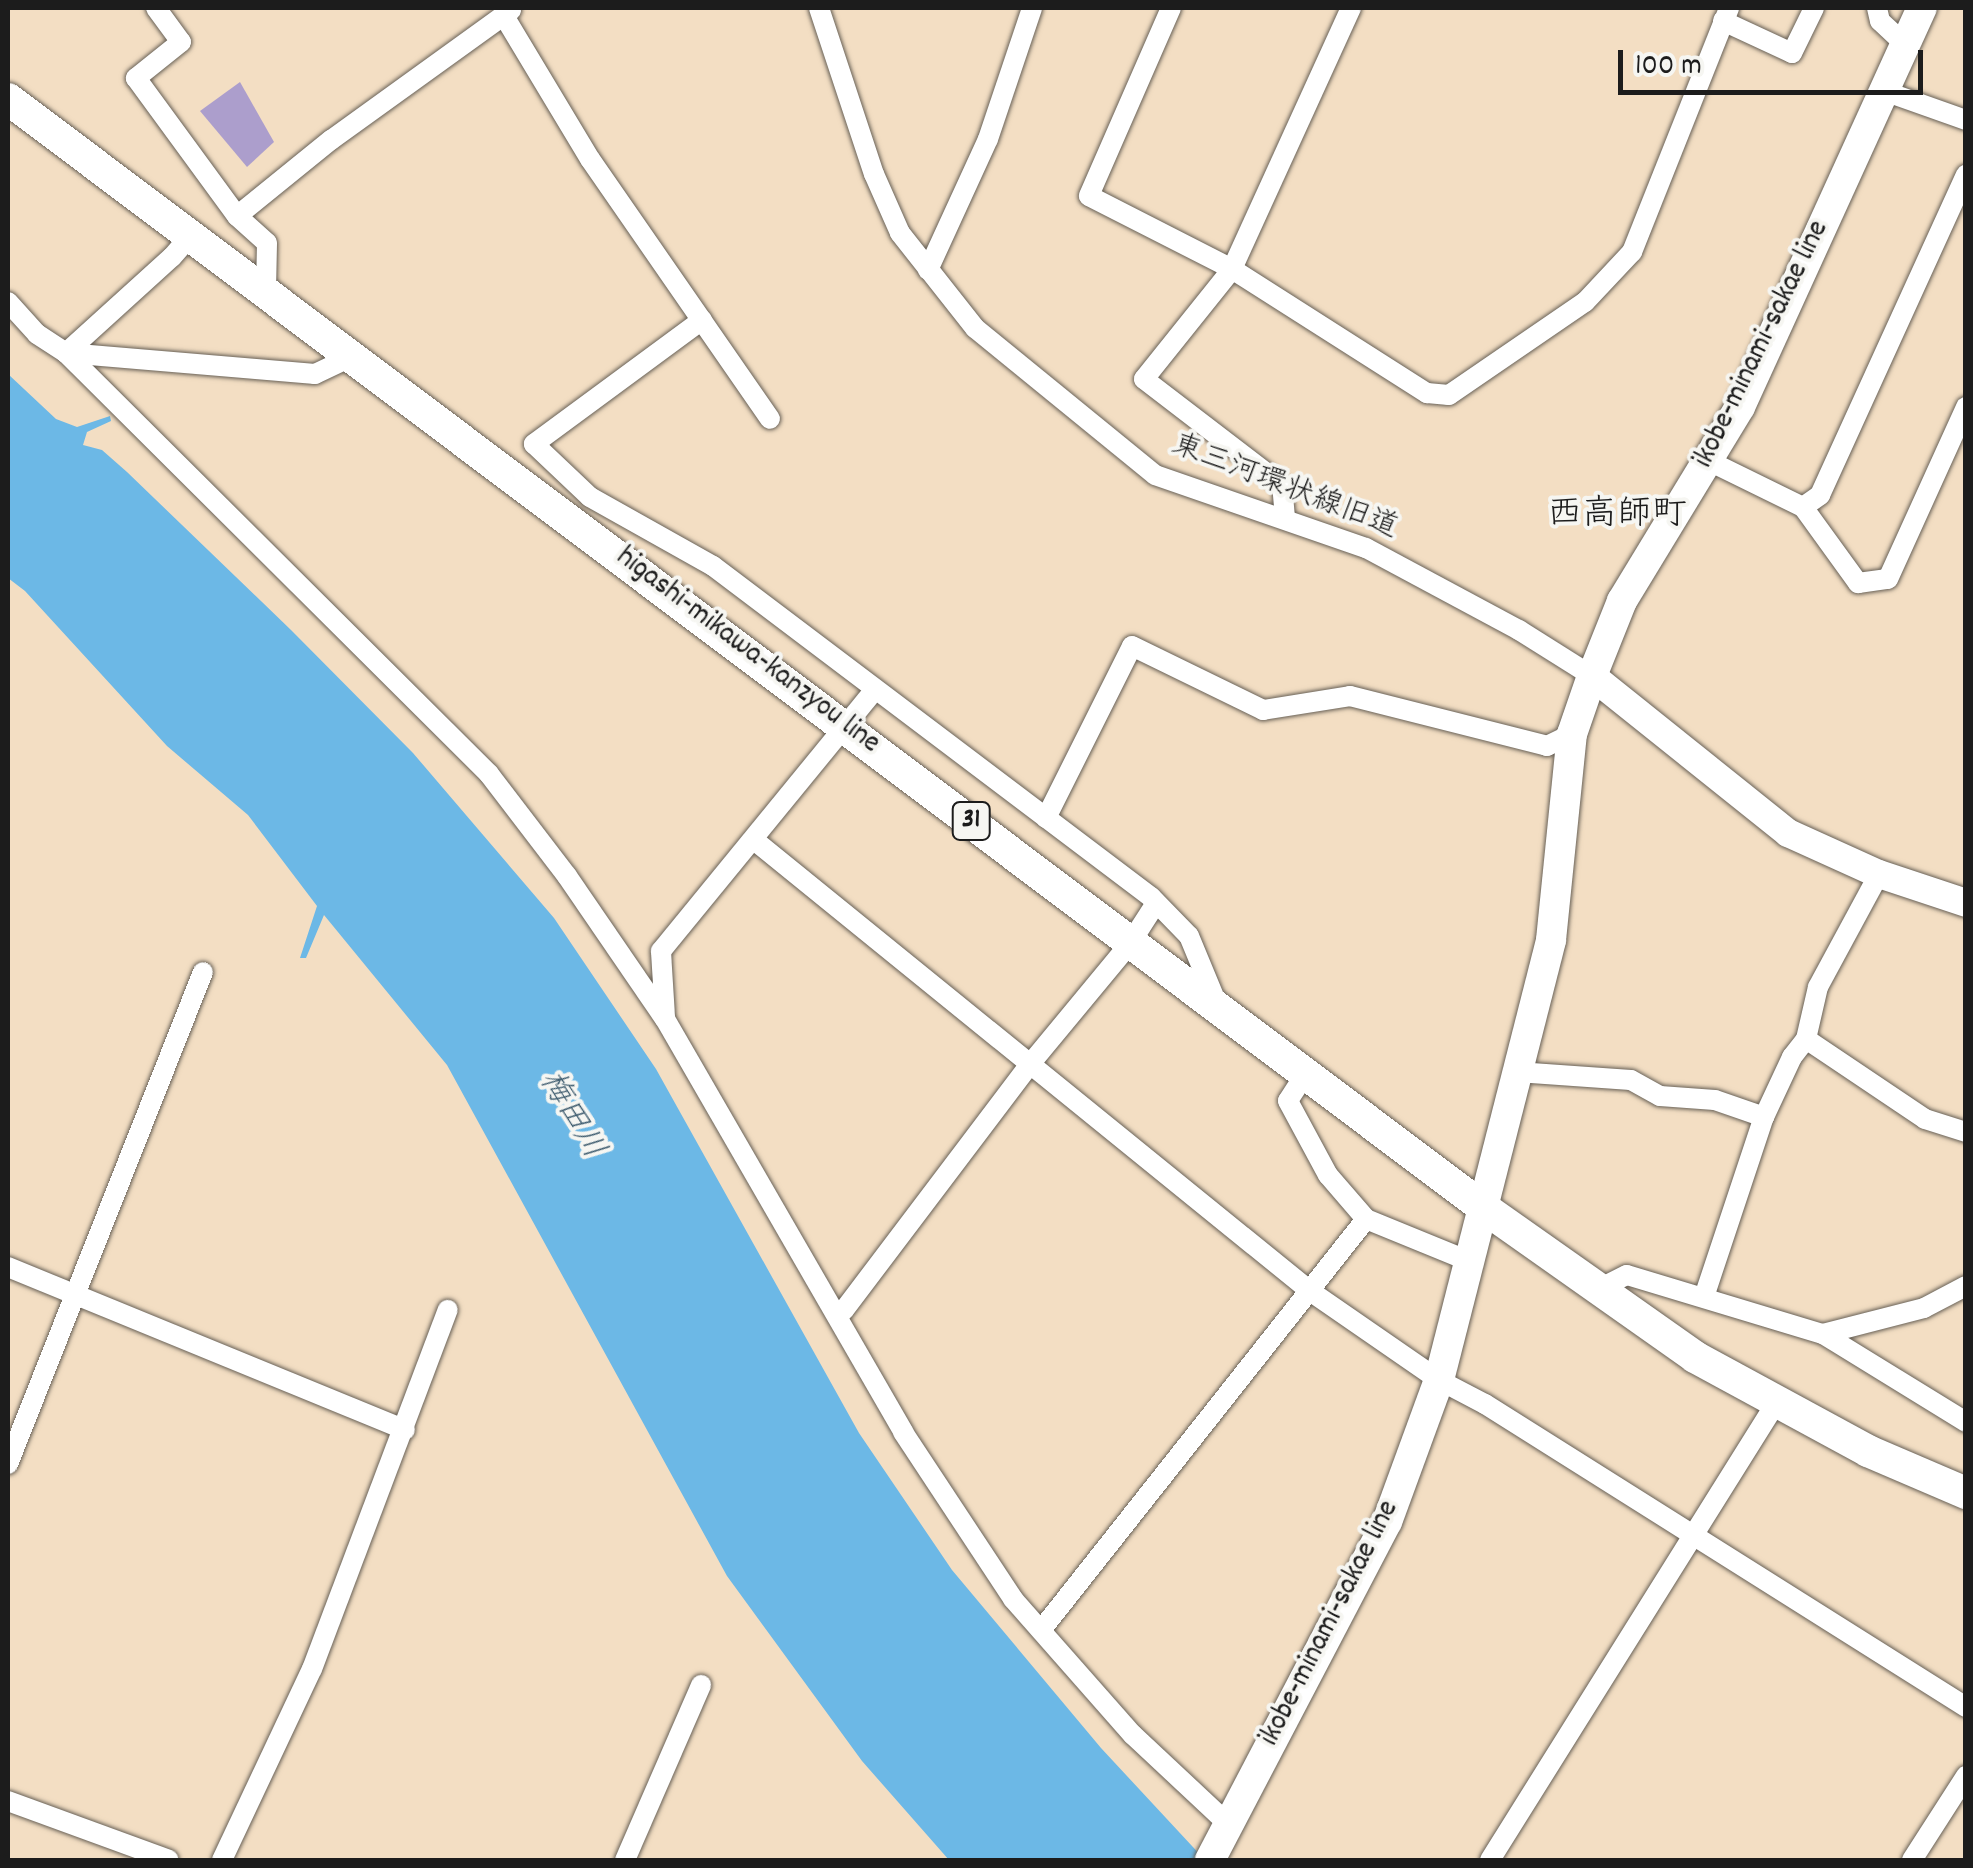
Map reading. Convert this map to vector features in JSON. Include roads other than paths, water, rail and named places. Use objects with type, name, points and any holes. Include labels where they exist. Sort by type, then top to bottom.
[{"type":"main road","name":"ikobe-minami-sakae line","points":[[1592,676],[1622,601],[1740,407],[1922,8]]},
{"type":"main road","name":"higashi-mikawa-kanzyou line","points":[[8,99],[266,289],[1484,1208],[1695,1356],[1776,1404],[1966,1493]]},
{"type":"main road","points":[[1484,1208],[1551,940],[1572,734],[1592,676]]},
{"type":"main road","name":"ikobe-minami-sakae line","points":[[1210,1860],[1387,1522],[1439,1380],[1484,1208]]},
{"type":"street","points":[[156,8],[181,42],[136,78],[236,216],[267,243],[266,289]]},
{"type":"street","name":"東三河環状線旧道","points":[[820,8],[874,174],[900,233],[975,328],[1155,475],[1366,548],[1519,630],[1592,676]]},
{"type":"street","points":[[928,270],[988,139],[1032,8]]},
{"type":"street","points":[[1171,8],[1089,196],[1232,269],[1426,394],[1449,395],[1586,302],[1632,252],[1726,14],[1792,53],[1814,8]]},
{"type":"street","points":[[1285,518],[1282,486],[1144,379],[1232,269],[1352,8]]},
{"type":"street","points":[[1878,8],[1880,21],[1905,44]]},
{"type":"street","points":[[236,216],[331,140],[509,12],[590,158],[770,419]]},
{"type":"street","points":[[1884,91],[1966,120]]},
{"type":"street","points":[[1803,508],[1820,495],[1966,174]]},
{"type":"street","points":[[66,353],[172,258],[192,234]]},
{"type":"street","points":[[8,302],[37,334],[66,353],[489,774],[568,876],[665,1019],[903,1432],[1013,1598],[1134,1736],[1228,1824]]},
{"type":"street","points":[[702,320],[534,444],[590,497],[713,566],[1156,902],[1190,936],[1218,1006]]},
{"type":"street","points":[[66,353],[315,374],[353,356]]},
{"type":"street","points":[[1709,461],[1803,508],[1858,583],[1888,578],[1966,406]]},
{"type":"street","points":[[1046,818],[1132,646],[1262,710],[1350,696],[1547,746],[1572,734]]},
{"type":"street","points":[[1592,676],[1763,816],[1788,832],[1879,874],[1966,903]]},
{"type":"street","points":[[665,1019],[662,950],[874,690]]},
{"type":"street","points":[[754,840],[1310,1291],[1439,1380],[1485,1404],[1966,1706]]},
{"type":"street","points":[[1704,1297],[1764,1117],[1792,1057],[1806,1039],[1818,987],[1879,874]]},
{"type":"street","points":[[836,1312],[844,1310],[1032,1063],[1131,942],[1156,902]]},
{"type":"street","points":[[8,1464],[204,972]]},
{"type":"street","points":[[1806,1039],[1925,1120],[1966,1132]]},
{"type":"street","points":[[1518,1072],[1631,1080],[1660,1096],[1716,1100],[1764,1117]]},
{"type":"street","points":[[1306,1073],[1288,1101],[1328,1175],[1366,1219],[1469,1261]]},
{"type":"street","points":[[1042,1629],[1366,1219]]},
{"type":"street","points":[[8,1267],[405,1430]]},
{"type":"street","points":[[1599,1288],[1627,1274],[1823,1334],[1966,1422]]},
{"type":"street","points":[[1823,1334],[1924,1308],[1966,1286]]},
{"type":"street","points":[[222,1860],[312,1669],[448,1310]]},
{"type":"street","points":[[1490,1860],[1776,1404]]},
{"type":"street","points":[[625,1860],[701,1686]]},
{"type":"street","points":[[1912,1860],[1966,1776]]},
{"type":"street","points":[[8,1801],[169,1860]]},
{"type":"water","name":"梅田川","points":[[8,374],[56,419],[77,427],[110,416],[111,421],[87,432],[83,445],[102,450],[127,472],[291,630],[413,753],[554,918],[656,1069],[859,1433],[952,1570],[1101,1748],[1205,1860],[949,1860],[862,1761],[727,1576],[447,1065],[324,915],[306,958],[300,958],[317,906],[248,815],[167,746],[25,591],[8,578]]},
{"type":"district","name":"西高師町","points":[[1617,516]]}]
